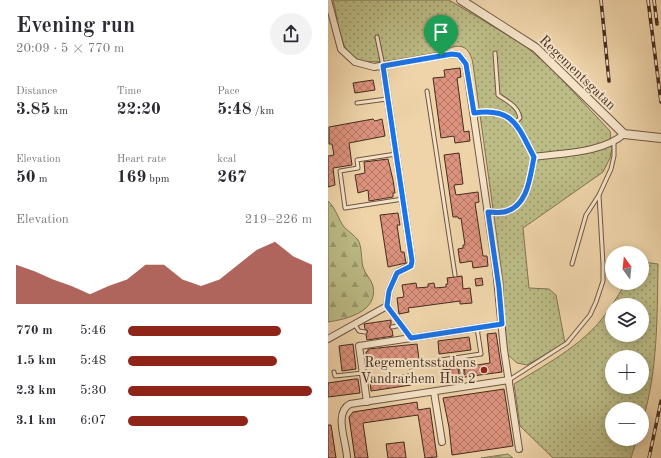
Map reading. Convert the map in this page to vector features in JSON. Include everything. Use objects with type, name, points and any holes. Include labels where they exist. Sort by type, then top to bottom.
[{"type":"street","points":[[328,0],[338,41],[343,53],[360,64],[374,67],[452,54],[459,55],[466,64],[499,288],[504,350],[510,380],[519,449]]},
{"type":"street","name":"Regementsgatan","points":[[460,0],[536,48],[624,134]]},
{"type":"street","points":[[383,66],[412,263],[411,266],[397,273],[389,291],[387,306],[411,338]]},
{"type":"street","points":[[474,113],[498,112],[508,116],[516,122],[534,157],[527,190],[518,205],[504,212],[488,212]]},
{"type":"street","points":[[534,157],[604,146],[614,142],[624,134],[661,138]]},
{"type":"street","points":[[328,340],[355,326],[387,306]]},
{"type":"street","points":[[367,402],[359,346],[502,324]]},
{"type":"street","points":[[347,458],[342,413],[344,408],[350,404],[510,380]]},
{"type":"street","points":[[434,392],[442,442]]},
{"type":"lane","points":[[377,37],[383,66]]},
{"type":"lane","points":[[495,54],[498,95],[513,105],[519,112],[520,118],[516,122]]},
{"type":"lane","points":[[427,91],[455,275]]},
{"type":"lane","points":[[357,103],[387,99]]},
{"type":"lane","points":[[572,264],[586,215],[599,195],[611,169],[614,156],[614,142]]},
{"type":"lane","points":[[396,154],[357,160],[358,168],[340,171],[345,208],[403,199]]},
{"type":"lane","points":[[510,380],[567,343],[590,314],[596,302],[603,281],[599,195]]},
{"type":"lane","points":[[392,327],[401,325]]},
{"type":"lane","points":[[355,326],[359,331],[365,332]]},
{"type":"lane","points":[[441,360],[481,354],[477,328]]},
{"type":"lane","points":[[460,358],[462,373]]},
{"type":"lane","points":[[334,372],[334,376],[363,373]]},
{"type":"green space","points":[[333,0],[449,0],[524,45],[550,67],[610,131],[612,149],[610,158],[603,172],[523,228],[529,288],[549,289],[556,295],[565,343],[527,365],[517,363],[508,355],[505,337],[503,281],[473,64],[468,51],[465,48],[458,46],[430,54],[393,61],[380,62],[358,59],[351,55],[343,43]]},
{"type":"green space","points":[[328,201],[344,227],[358,240],[361,249],[363,267],[373,286],[373,295],[371,302],[360,313],[344,319],[328,322]]},
{"type":"green space","points":[[649,263],[658,264],[656,344],[649,394],[649,350],[605,350],[605,394],[649,394],[647,402],[605,402],[605,446],[635,446],[631,458],[553,458],[520,426],[514,384],[568,350],[592,330],[605,314],[605,342],[649,342],[649,298],[616,298],[622,290],[649,290]]},
{"type":"green space","points":[[508,454],[513,458],[481,458]]},
{"type":"building","points":[[460,68],[461,77],[457,78],[464,132],[469,131],[470,141],[455,143],[454,136],[441,138],[433,78],[445,77],[444,70]]},
{"type":"building","points":[[373,80],[375,90],[355,93],[353,83]]},
{"type":"building","points":[[373,119],[375,121],[382,119],[385,136],[349,143],[352,165],[333,168],[335,185],[328,187],[328,156],[334,155],[332,144],[329,144],[329,127]]},
{"type":"building","points":[[459,153],[463,184],[454,185],[456,195],[478,192],[479,202],[475,203],[483,256],[487,256],[488,266],[473,268],[472,261],[460,263],[458,249],[463,248],[463,245],[465,245],[461,218],[459,219],[458,217],[453,217],[444,155]]},
{"type":"building","points":[[388,159],[395,193],[393,193],[393,197],[369,201],[368,190],[358,193],[355,175],[365,173],[364,162]]},
{"type":"building","points":[[398,213],[400,225],[397,225],[401,252],[404,252],[406,263],[388,267],[380,215]]},
{"type":"building","points":[[462,276],[463,289],[470,288],[472,303],[460,304],[460,301],[408,308],[409,312],[399,314],[397,298],[404,297],[402,285],[416,283],[417,288],[428,287],[428,284],[434,283],[435,288],[446,287],[446,284],[448,284],[447,278]]},
{"type":"building","points":[[482,278],[483,285],[476,286],[475,279]]},
{"type":"building","points":[[391,320],[389,327],[392,330],[393,336],[367,340],[366,335],[368,331],[365,329],[364,324]]},
{"type":"building","points":[[496,333],[502,372],[443,380],[442,370],[458,368],[459,374],[463,376],[465,374],[464,367],[490,363],[487,334]]},
{"type":"building","points":[[469,337],[471,350],[439,354],[438,341]]},
{"type":"building","points":[[353,344],[356,369],[342,371],[339,346]]},
{"type":"building","points":[[417,344],[420,367],[409,369],[407,359],[368,365],[366,352],[368,349]]},
{"type":"building","points":[[409,374],[411,385],[371,391],[370,380]]},
{"type":"building","points":[[358,379],[360,393],[328,397],[328,383]]},
{"type":"building","points":[[504,389],[513,446],[452,455],[449,427],[443,398]]},
{"type":"building","points":[[417,402],[418,410],[430,408],[437,457],[425,458],[418,415],[363,423],[368,458],[355,458],[349,417],[353,412]]},
{"type":"building","points":[[328,425],[331,425],[336,458],[328,458]]},
{"type":"building","points":[[404,442],[406,458],[388,458],[386,444]]},
{"type":"railway","points":[[601,0],[609,81]]},
{"type":"railway","points":[[648,0],[661,102]]},
{"type":"railway","points":[[654,0],[657,24]]},
{"type":"railway","points":[[649,458],[661,401]]},
{"type":"place","name":"Regementsstadens Vandrarhem Hus 2","points":[[484,370]]},
{"type":"route","points":[[452,54],[459,55],[463,58],[468,72],[474,113],[487,111],[498,112],[508,116],[516,122],[534,157],[527,190],[518,205],[504,212],[488,212],[499,288],[502,324],[411,338],[395,319],[387,306],[389,291],[397,273],[411,266],[412,261],[383,66],[441,56],[452,54]]}]
